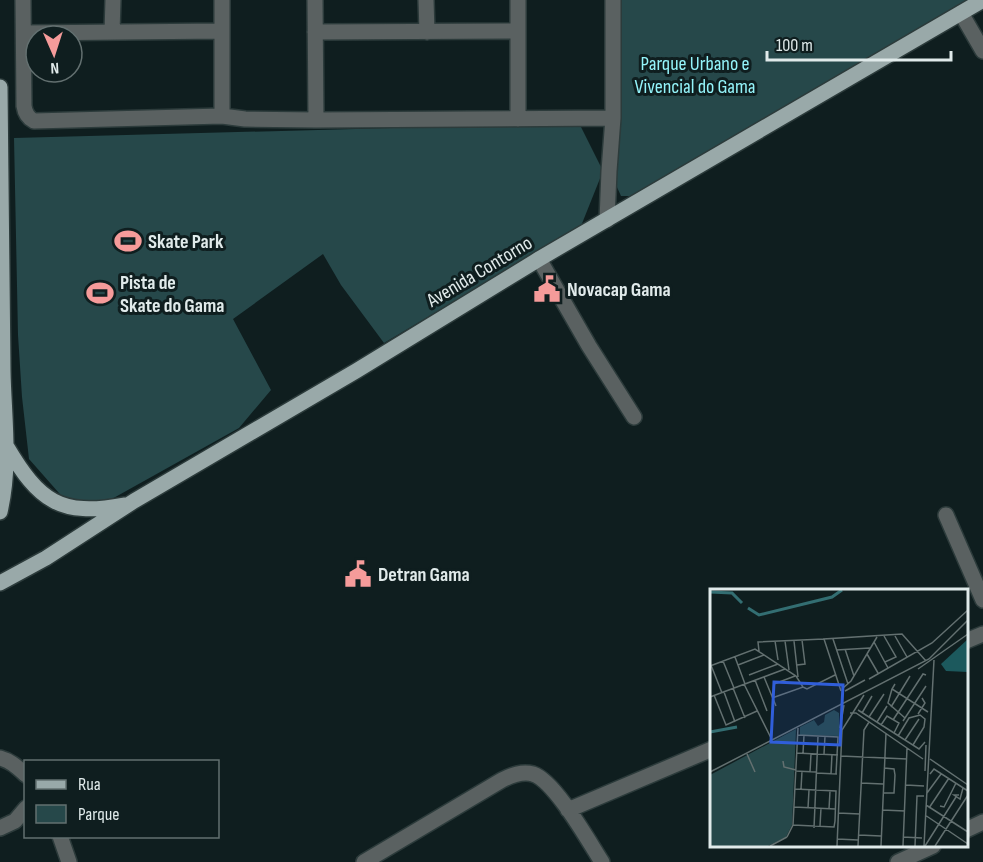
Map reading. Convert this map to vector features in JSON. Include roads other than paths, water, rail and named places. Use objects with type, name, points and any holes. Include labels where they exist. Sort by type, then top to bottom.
[{"type":"main road","name":"Avenida Contorno","points":[[0,583],[46,558],[130,504],[356,371],[539,259],[983,0]]},
{"type":"main road","points":[[0,87],[2,374],[7,447],[5,483],[0,512]]},
{"type":"main road","points":[[7,447],[29,480],[42,494],[58,504],[89,509],[130,504]]},
{"type":"street","points":[[23,0],[24,33]]},
{"type":"street","points":[[112,32],[113,0]]},
{"type":"street","points":[[222,0],[222,116]]},
{"type":"street","points":[[315,0],[316,120]]},
{"type":"street","points":[[426,0],[427,32]]},
{"type":"street","points":[[518,0],[518,119]]},
{"type":"street","points":[[607,220],[613,118],[613,0]]},
{"type":"street","points":[[961,13],[983,51]]},
{"type":"street","points":[[84,32],[221,31]]},
{"type":"street","points":[[315,32],[518,31]]},
{"type":"street","points":[[24,84],[24,106],[27,115],[34,120],[222,116],[245,119],[316,120],[613,118]]},
{"type":"street","points":[[539,259],[589,346],[634,417]]},
{"type":"street","points":[[946,515],[983,600]]},
{"type":"street","points":[[968,640],[983,634]]},
{"type":"street","points":[[568,810],[710,749]]},
{"type":"street","points":[[0,758],[7,759],[16,765],[24,775]]},
{"type":"street","points":[[364,862],[502,780],[525,772],[543,778],[550,786],[602,862]]},
{"type":"street","points":[[9,825],[24,810]]},
{"type":"street","points":[[968,829],[983,822]]},
{"type":"street","points":[[60,838],[69,862]]},
{"type":"street","points":[[898,862],[931,847]]},
{"type":"place","name":"Skate Park","points":[[128,241]]},
{"type":"place","name":"Novacap Gama","points":[[547,289]]},
{"type":"place","name":"Pista de Skate do Gama","points":[[100,293]]},
{"type":"place","name":"Detran Gama","points":[[358,574]]},
{"type":"park label","name":"Parque Urbano e Vivencial do Gama","points":[[695,74]]}]
